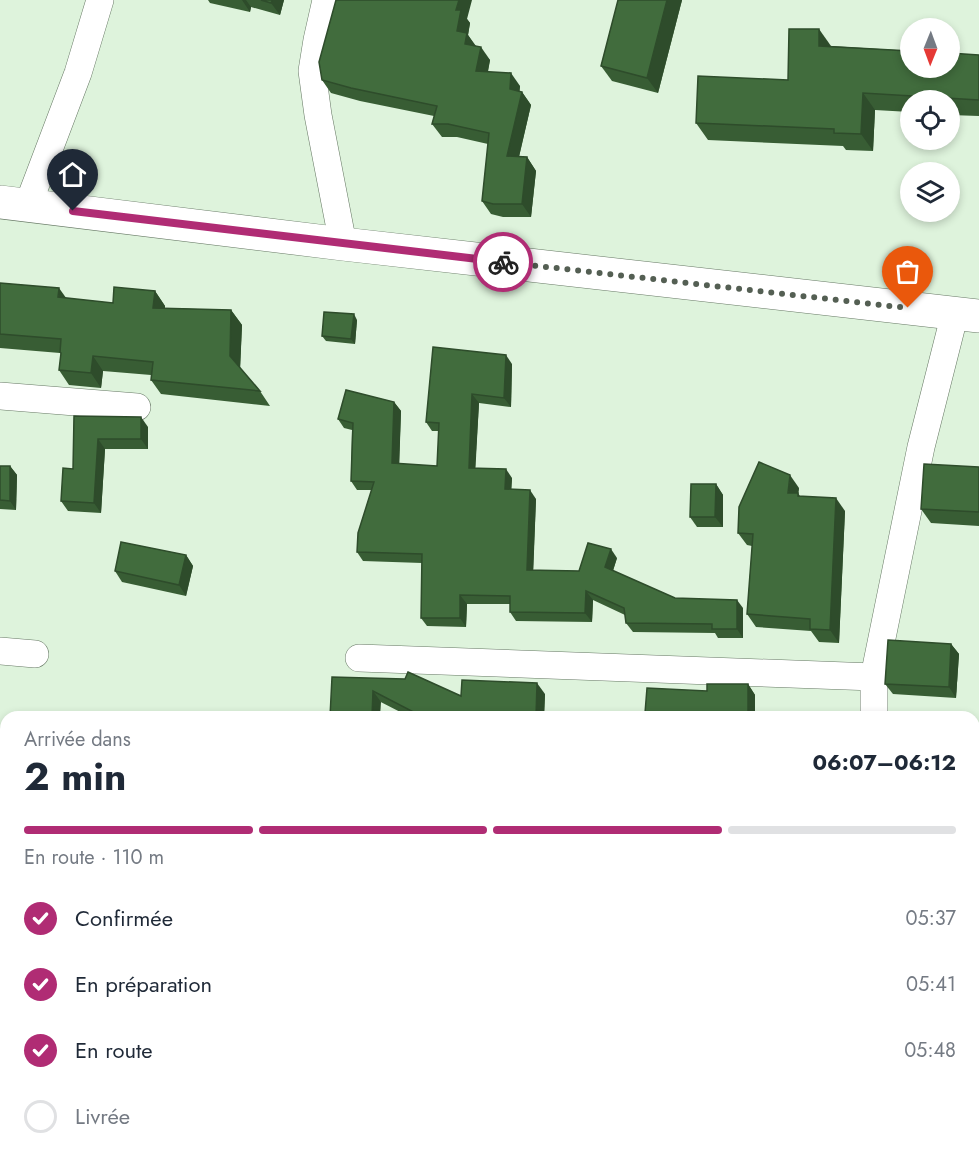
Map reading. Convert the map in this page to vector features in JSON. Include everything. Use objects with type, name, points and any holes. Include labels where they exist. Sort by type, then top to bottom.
[{"type":"street","points":[[100,0],[78,73],[14,204],[967,315],[921,447],[874,677],[874,711]]},
{"type":"street","points":[[326,0],[312,71],[318,115],[343,244]]},
{"type":"street","points":[[0,396],[136,406]]},
{"type":"street","points":[[0,651],[36,654]]},
{"type":"street","points":[[359,658],[874,677]]},
{"type":"building","points":[[336,0],[459,0],[456,10],[461,10],[457,31],[467,33],[465,44],[481,47],[476,71],[511,73],[510,89],[522,92],[507,156],[527,157],[522,204],[493,204],[482,201],[489,133],[448,124],[432,124],[437,106],[322,80],[319,62]]},
{"type":"building","points":[[618,0],[667,0],[647,78],[601,66]]},
{"type":"building","points":[[789,29],[819,29],[819,46],[900,50],[900,78],[960,78],[960,54],[979,55],[979,100],[960,99],[960,90],[900,90],[900,95],[863,93],[861,134],[834,133],[834,129],[696,123],[698,76],[788,80]]},
{"type":"building","points":[[0,283],[59,288],[58,297],[113,303],[114,287],[155,291],[153,308],[231,310],[230,356],[260,391],[151,380],[153,362],[93,356],[91,373],[59,370],[61,339],[0,334]]},
{"type":"building","points":[[324,312],[354,314],[351,339],[322,336]]},
{"type":"building","points":[[433,347],[506,355],[504,398],[472,394],[469,468],[506,469],[505,489],[530,490],[527,570],[579,571],[588,543],[611,549],[605,567],[675,598],[737,600],[737,629],[712,629],[712,624],[626,623],[624,608],[586,591],[585,613],[510,612],[510,596],[460,595],[460,618],[421,618],[422,554],[357,552],[358,533],[374,482],[351,481],[353,423],[338,419],[346,390],[394,402],[392,463],[437,466],[439,423],[426,422]]},
{"type":"building","points":[[74,416],[141,417],[141,439],[98,439],[94,503],[61,501],[63,468],[73,469]]},
{"type":"building","points":[[759,462],[790,475],[788,493],[798,493],[798,496],[836,498],[830,630],[810,629],[810,619],[747,614],[753,534],[738,533],[739,507]]},
{"type":"building","points":[[924,464],[979,467],[979,512],[921,509]]},
{"type":"building","points":[[0,466],[10,466],[10,501],[0,500]]},
{"type":"building","points":[[691,484],[716,484],[715,517],[690,517]]},
{"type":"building","points":[[121,542],[186,555],[179,585],[115,571]]},
{"type":"building","points":[[888,640],[951,644],[949,687],[885,684]]},
{"type":"building","points":[[408,672],[461,696],[462,680],[537,683],[536,711],[411,711],[373,691],[372,711],[330,711],[332,677],[405,679]]},
{"type":"building","points":[[707,684],[748,684],[748,711],[645,711],[647,688],[707,691]]},
{"type":"way so far","points":[[503,262],[908,308]]},
{"type":"route","points":[[73,211],[503,262]]}]
